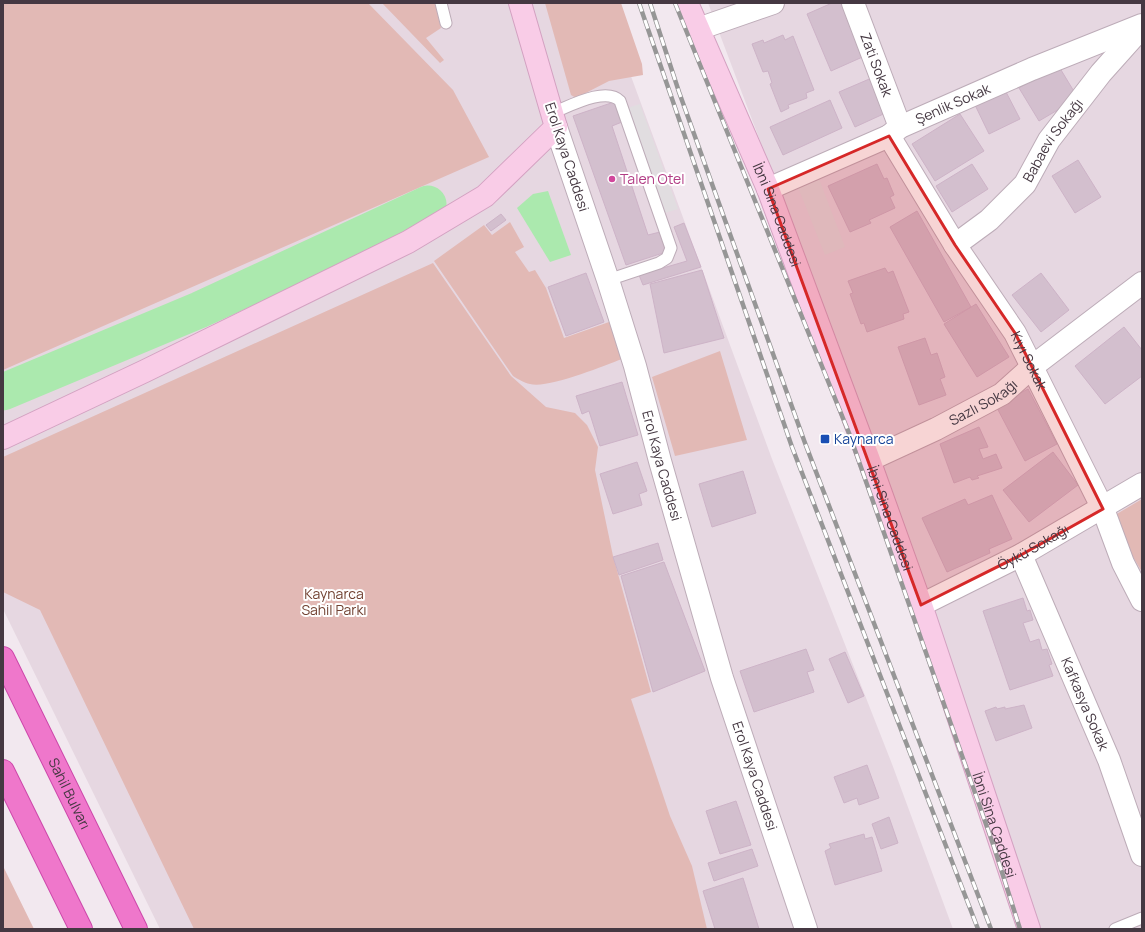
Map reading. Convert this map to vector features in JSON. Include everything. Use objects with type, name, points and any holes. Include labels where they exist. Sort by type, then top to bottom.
[{"type":"highway","name":"Sahil Bulvarı","points":[[3,658],[136,929]]},
{"type":"highway","points":[[3,771],[80,929]]},
{"type":"street","name":"Erol Kaya Caddesi","points":[[520,3],[554,120],[608,280],[635,366],[660,461],[722,678],[806,929]]},
{"type":"street","name":"İbni Sina Caddesi","points":[[687,3],[768,189],[869,460],[921,605],[1029,929]]},
{"type":"street","points":[[698,29],[773,3]]},
{"type":"street","name":"Zati Sokak","points":[[853,3],[895,131]]},
{"type":"street","name":"Şenlik Sokak","points":[[768,189],[1032,69],[1142,26]]},
{"type":"street","name":"Babaevi Sokağı","points":[[955,245],[989,220],[1020,189],[1037,163],[1049,140],[1102,73],[1142,26]]},
{"type":"street","points":[[3,438],[145,371],[408,242],[485,196],[554,120]]},
{"type":"street","name":"Kıyı Sokak","points":[[895,131],[955,245],[1015,333],[1033,366],[1103,509],[1124,563],[1142,600]]},
{"type":"street","name":"Sazlı Sokağı","points":[[869,460],[936,429],[1002,394],[1033,366],[1142,283]]},
{"type":"street","name":"Öykü Sokağı","points":[[921,605],[1021,555],[1103,509],[1142,484]]},
{"type":"street","name":"Kafkasya Sokak","points":[[1021,555],[1110,760],[1142,855]]},
{"type":"lane","points":[[441,3],[446,24]]},
{"type":"lane","points":[[554,120],[601,95],[616,97],[620,101],[671,248],[667,258],[659,263],[608,280]]},
{"type":"lane","points":[[1115,929],[1142,918]]},
{"type":"highlighted area","points":[[889,136],[955,245],[1015,333],[1103,509],[1021,555],[921,605],[768,189]]},
{"type":"shaded area","points":[[3,3],[604,3],[772,459],[892,764],[953,929],[160,929],[3,609]]},
{"type":"shaded area","points":[[708,3],[1142,3],[1142,929],[1039,929],[875,445]]},
{"type":"shaded area","points":[[640,104],[678,209],[662,214],[624,109]]},
{"type":"shaded area","points":[[819,179],[845,247],[825,255],[798,187]]},
{"type":"shaded area","points":[[548,191],[571,255],[550,262],[517,208],[533,194]]},
{"type":"green space","points":[[3,3],[368,3],[453,90],[489,157],[3,370]]},
{"type":"green space","points":[[382,3],[435,3],[441,28],[426,38],[444,60],[440,63]]},
{"type":"green space","points":[[545,3],[621,3],[642,64],[643,75],[609,81],[576,98],[571,95]]},
{"type":"green space","points":[[510,222],[524,247],[515,252],[529,272],[535,270],[546,288],[564,338],[609,322],[622,359],[576,376],[538,385],[523,382],[513,376],[434,261],[484,225],[492,235]]},
{"type":"green space","name":"Kaynarca Sahil Parkı","points":[[433,263],[511,376],[546,407],[575,413],[587,425],[598,447],[595,470],[613,556],[651,692],[631,699],[670,816],[692,866],[707,929],[194,929],[40,610],[3,592],[3,457]]},
{"type":"green space","points":[[720,351],[747,440],[675,456],[652,377]]},
{"type":"green space","points":[[1142,499],[1142,572],[1110,518]]},
{"type":"green space","points":[[3,866],[34,929],[3,929]]},
{"type":"building","points":[[832,3],[845,3],[867,55],[831,71],[807,14]]},
{"type":"building","points":[[783,35],[785,40],[793,36],[814,90],[806,93],[807,98],[788,105],[789,108],[781,112],[770,84],[772,83],[768,71],[763,72],[752,44],[763,40],[764,43]]},
{"type":"building","points":[[1058,65],[1078,98],[1039,121],[1019,88]]},
{"type":"building","points":[[874,77],[890,111],[855,127],[839,92]]},
{"type":"building","points":[[1005,90],[1020,119],[989,134],[975,105]]},
{"type":"building","points":[[830,100],[842,128],[783,155],[770,127]]},
{"type":"building","name":"Talen Otel","points":[[614,102],[622,122],[612,126],[648,235],[660,232],[666,252],[626,265],[573,116]]},
{"type":"building","points":[[960,114],[984,151],[935,181],[912,144]]},
{"type":"building","points":[[1078,160],[1101,197],[1075,213],[1052,176]]},
{"type":"building","points":[[877,164],[884,179],[887,178],[894,195],[890,197],[895,208],[869,220],[871,223],[850,232],[828,186]]},
{"type":"building","points":[[972,164],[988,189],[952,212],[936,186]]},
{"type":"building","points":[[917,211],[971,307],[944,322],[890,227]]},
{"type":"building","points":[[501,214],[506,220],[491,231],[486,225]]},
{"type":"building","points":[[684,223],[701,267],[643,285],[639,275],[687,261],[674,227]]},
{"type":"building","points":[[885,268],[888,273],[893,271],[909,312],[903,314],[904,319],[867,332],[864,323],[861,324],[850,294],[853,293],[848,281]]},
{"type":"building","points":[[702,270],[724,338],[664,353],[650,284]]},
{"type":"building","points":[[586,273],[604,322],[566,336],[548,287]]},
{"type":"building","points":[[1041,273],[1069,310],[1041,332],[1012,295]]},
{"type":"building","points":[[976,304],[1009,357],[977,377],[944,324]]},
{"type":"building","points":[[1124,327],[1142,350],[1142,376],[1105,404],[1075,366]]},
{"type":"building","points":[[925,338],[931,355],[937,353],[945,377],[940,379],[946,395],[919,405],[898,347]]},
{"type":"building","points":[[622,382],[638,435],[600,446],[589,411],[582,414],[576,396]]},
{"type":"building","points":[[1028,389],[1057,444],[1025,461],[996,406]]},
{"type":"building","points":[[979,427],[988,447],[979,449],[983,459],[996,454],[1002,468],[977,476],[979,478],[972,480],[970,477],[954,483],[940,444]]},
{"type":"building","points":[[1053,452],[1078,485],[1029,522],[1003,490]]},
{"type":"building","points":[[637,462],[647,491],[639,494],[642,505],[613,514],[600,474]]},
{"type":"building","points":[[743,471],[756,513],[712,527],[699,484]]},
{"type":"building","points":[[992,495],[1012,539],[989,549],[990,553],[947,572],[922,518],[965,499],[968,505]]},
{"type":"building","points":[[658,543],[663,560],[619,575],[613,557]]},
{"type":"building","points":[[664,562],[705,671],[653,692],[621,576]]},
{"type":"building","points":[[1023,598],[1027,611],[1030,610],[1033,620],[1023,623],[1030,642],[1039,639],[1042,650],[1047,649],[1052,664],[1049,665],[1053,676],[1010,690],[983,611]]},
{"type":"building","points":[[806,649],[814,670],[807,672],[814,692],[754,712],[740,671]]},
{"type":"building","points":[[845,652],[864,696],[848,703],[829,659]]},
{"type":"building","points":[[1024,705],[1032,728],[996,741],[985,711],[996,707],[997,709],[1005,707],[1005,709]]},
{"type":"building","points":[[867,765],[879,798],[859,805],[857,798],[844,803],[834,777]]},
{"type":"building","points":[[736,801],[751,845],[720,854],[706,811]]},
{"type":"building","points":[[889,817],[898,843],[881,849],[872,824]]},
{"type":"building","points":[[864,834],[865,839],[872,837],[882,871],[835,885],[825,851],[831,848],[829,844]]},
{"type":"building","points":[[752,849],[758,866],[714,881],[708,863]]},
{"type":"building","points":[[743,878],[759,929],[715,929],[703,891]]},
{"type":"waterway","points":[[3,392],[199,310],[428,204]]},
{"type":"railway","points":[[639,3],[792,447],[978,929]]},
{"type":"railway","points":[[650,3],[679,92],[805,443],[991,929]]},
{"type":"railway","points":[[675,3],[849,433],[994,847],[1020,929]]},
{"type":"place","name":"Talen Otel","points":[[612,179]]},
{"type":"place","name":"Kaynarca","points":[[825,439]]}]
